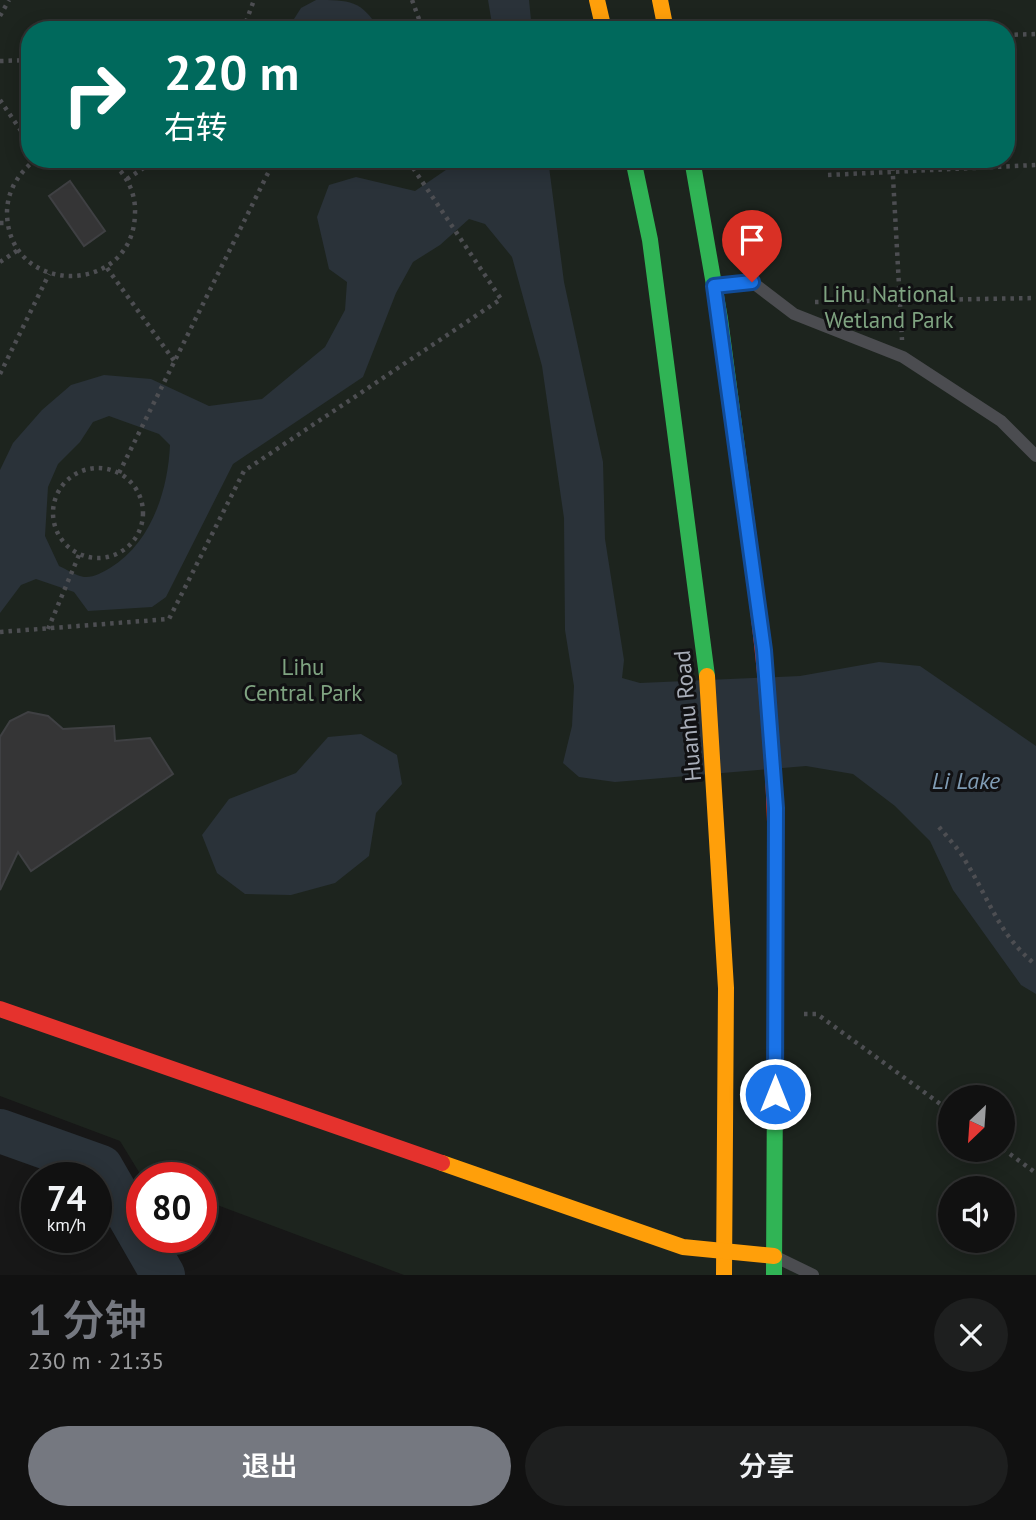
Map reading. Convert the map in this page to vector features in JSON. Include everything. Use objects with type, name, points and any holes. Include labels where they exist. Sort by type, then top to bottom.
[{"type":"main road","points":[[597,0],[602,21]]},
{"type":"main road","points":[[660,0],[664,21]]},
{"type":"main road","name":"Huanhu Road","points":[[634,168],[650,240],[705,648],[718,812],[726,988],[724,1275]]},
{"type":"main road","points":[[694,168],[714,286],[764,650],[776,808],[774,1275]]},
{"type":"main road","points":[[0,1009],[683,1247],[774,1256]]},
{"type":"lane","points":[[714,286],[752,282],[794,314],[903,357],[1001,421],[1036,456]]},
{"type":"lane","points":[[774,1256],[813,1275]]},
{"type":"path","points":[[0,16],[9,0]]},
{"type":"path","points":[[246,21],[254,0]]},
{"type":"path","points":[[413,0],[420,21]]},
{"type":"path","points":[[1015,35],[1036,34]]},
{"type":"path","points":[[0,61],[21,60]]},
{"type":"path","points":[[0,100],[21,131]]},
{"type":"path","points":[[1015,166],[1036,165]]},
{"type":"path","points":[[25,168],[13,185],[7,204],[7,223],[18,250],[32,264],[49,274],[79,277],[107,268],[125,250],[135,227],[135,202],[127,178],[116,168]]},
{"type":"path","points":[[127,178],[143,168]]},
{"type":"path","points":[[120,473],[271,168]]},
{"type":"path","points":[[0,632],[169,619],[244,471],[501,299],[413,168]]},
{"type":"path","points":[[893,168],[903,357]]},
{"type":"path","points":[[828,175],[964,168]]},
{"type":"path","points":[[0,223],[7,223]]},
{"type":"path","points":[[0,262],[18,250]]},
{"type":"path","points":[[107,268],[175,362]]},
{"type":"path","points":[[0,374],[49,274]]},
{"type":"path","points":[[779,303],[1036,298]]},
{"type":"path","points":[[106,468],[120,473],[132,482],[140,496],[144,511],[142,526],[135,540],[117,554],[95,559],[79,555],[67,547],[53,522],[57,493],[66,481],[84,470],[106,468]]},
{"type":"path","points":[[48,629],[79,555]]},
{"type":"path","points":[[939,827],[965,859],[999,928],[1020,952],[1036,965]]},
{"type":"path","points":[[776,1013],[817,1014],[938,1102]]},
{"type":"path","points":[[1015,1158],[1036,1173]]},
{"type":"green space","points":[[0,0],[1036,0],[1036,1275],[404,1275],[217,1205],[217,1162],[133,1162],[120,1141],[0,1096]]},
{"type":"water","points":[[316,0],[337,0],[360,7],[374,21],[293,21],[301,8]]},
{"type":"water","points":[[488,0],[529,0],[531,21],[492,21]]},
{"type":"water","name":"Li Lake","points":[[449,168],[549,168],[564,282],[603,462],[605,539],[624,660],[622,678],[640,683],[800,676],[879,662],[920,666],[1036,746],[1036,994],[1021,985],[953,890],[930,841],[895,806],[853,774],[806,766],[615,782],[579,777],[563,763],[572,726],[574,686],[565,630],[564,518],[542,366],[512,257],[485,224],[469,219],[440,245],[413,262],[396,293],[363,377],[233,464],[166,597],[152,607],[88,611],[74,592],[36,579],[21,585],[0,613],[0,470],[13,443],[42,410],[71,385],[104,375],[151,379],[209,406],[262,399],[325,347],[345,310],[347,282],[329,269],[317,217],[329,185],[356,177],[415,191]],"holes":[[[109,416],[159,434],[170,445],[161,498],[155,514],[136,545],[110,568],[94,576],[81,576],[59,566],[45,536],[48,487],[58,464],[80,442],[93,422]]]},
{"type":"water","points":[[361,734],[397,755],[402,784],[376,813],[369,856],[335,883],[291,895],[245,894],[217,873],[202,835],[229,799],[296,773],[328,737]]},
{"type":"building","points":[[70,181],[105,231],[84,246],[49,196]]},
{"type":"building","points":[[28,712],[48,716],[63,729],[114,726],[115,741],[150,738],[173,774],[31,871],[18,852],[0,890],[0,737],[10,721]]},
{"type":"waterway","points":[[0,1131],[101,1167],[163,1275]]},
{"type":"traffic: fast","points":[[635,168],[650,240],[707,676]]},
{"type":"traffic: fast","points":[[694,168],[720,319],[748,531]]},
{"type":"traffic: fast","points":[[774,1275],[776,881]]},
{"type":"traffic: slow","points":[[597,0],[602,21]]},
{"type":"traffic: slow","points":[[660,0],[664,21]]},
{"type":"traffic: slow","points":[[707,676],[726,988],[724,1275]]},
{"type":"traffic: slow","points":[[442,1163],[683,1247],[774,1256]]},
{"type":"traffic: jam","points":[[748,531],[768,706],[776,881]]},
{"type":"traffic: jam","points":[[0,1009],[442,1163]]},
{"type":"route","points":[[752,282],[714,286],[764,650],[776,808],[775,1094]]},
{"type":"park label","name":"Lihu National Wetland Park","points":[[889,306]]},
{"type":"park label","name":"Lihu Central Park","points":[[303,679]]}]
